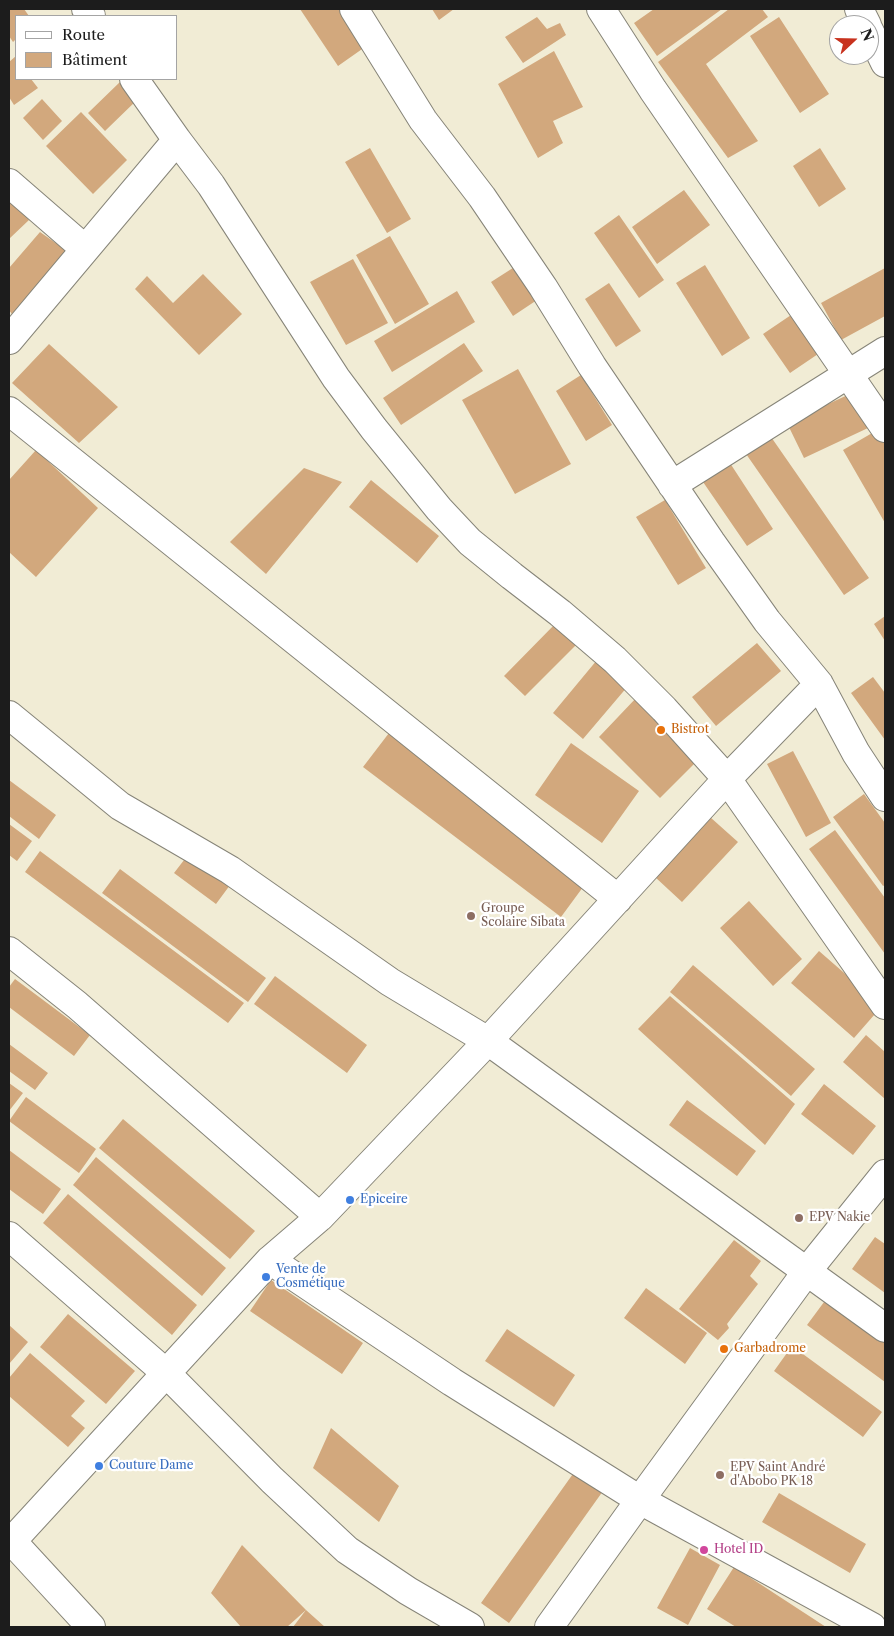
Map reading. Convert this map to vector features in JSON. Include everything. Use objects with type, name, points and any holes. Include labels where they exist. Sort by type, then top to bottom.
[{"type":"street","points":[[354,9],[424,120],[482,197],[672,485],[767,621],[819,684],[856,753],[885,796]]},
{"type":"street","points":[[600,9],[653,90],[850,374],[885,428]]},
{"type":"street","points":[[879,51],[885,63]]},
{"type":"street","points":[[135,80],[211,185],[336,378],[374,429],[439,509],[470,542],[560,613],[615,660],[664,709],[727,779],[885,1005]]},
{"type":"street","points":[[9,340],[177,140]]},
{"type":"street","points":[[9,183],[85,249]]},
{"type":"street","points":[[672,485],[885,351]]},
{"type":"street","points":[[9,411],[618,898]]},
{"type":"street","points":[[91,1627],[10,1540],[270,1260],[320,1217],[488,1041],[727,779],[819,684]]},
{"type":"street","points":[[9,715],[120,806],[230,870],[390,982],[488,1041],[885,1328]]},
{"type":"street","points":[[9,951],[77,1005],[320,1217]]},
{"type":"street","points":[[549,1627],[807,1272],[885,1174]]},
{"type":"street","points":[[9,1236],[166,1373],[272,1480],[347,1550],[408,1591],[470,1627]]},
{"type":"street","points":[[270,1260],[452,1382],[640,1500],[872,1627]]},
{"type":"building","points":[[9,9],[24,9],[28,15],[15,15],[15,40],[13,42],[9,36]]},
{"type":"building","points":[[300,9],[339,9],[365,47],[338,66]]},
{"type":"building","points":[[432,9],[454,9],[439,20]]},
{"type":"building","points":[[654,9],[722,9],[657,56],[634,23]]},
{"type":"building","points":[[729,9],[762,9],[768,17],[706,64],[758,141],[728,158],[658,62]]},
{"type":"building","points":[[537,17],[547,29],[560,23],[566,35],[523,63],[505,37]]},
{"type":"building","points":[[779,17],[829,94],[800,113],[750,36]]},
{"type":"building","points":[[554,51],[583,107],[553,121],[563,143],[538,158],[498,84]]},
{"type":"building","points":[[15,57],[15,80],[32,80],[38,88],[14,105],[9,97],[9,62]]},
{"type":"building","points":[[122,80],[139,98],[105,131],[88,113]]},
{"type":"building","points":[[42,99],[62,121],[43,140],[23,118]]},
{"type":"building","points":[[81,112],[127,160],[93,194],[46,146]]},
{"type":"building","points":[[370,148],[411,219],[387,233],[345,162]]},
{"type":"building","points":[[820,148],[846,189],[819,207],[793,166]]},
{"type":"building","points":[[684,190],[710,225],[657,264],[632,227]]},
{"type":"building","points":[[9,197],[29,220],[9,239]]},
{"type":"building","points":[[619,215],[664,280],[639,298],[594,233]]},
{"type":"building","points":[[40,232],[67,251],[14,317],[9,310],[9,268]]},
{"type":"building","points":[[390,236],[429,304],[395,324],[356,255]]},
{"type":"building","points":[[353,259],[388,323],[346,345],[310,282]]},
{"type":"building","points":[[705,265],[750,338],[722,356],[676,283]]},
{"type":"building","points":[[516,266],[537,300],[513,316],[491,282]]},
{"type":"building","points":[[885,268],[885,316],[841,340],[821,303]]},
{"type":"building","points":[[203,274],[242,314],[199,355],[135,289],[147,276],[173,303]]},
{"type":"building","points":[[609,283],[641,331],[616,347],[585,299]]},
{"type":"building","points":[[457,291],[475,322],[392,372],[374,341]]},
{"type":"building","points":[[794,313],[821,352],[790,373],[763,334]]},
{"type":"building","points":[[464,343],[483,371],[401,425],[383,398]]},
{"type":"building","points":[[49,344],[118,407],[79,443],[12,383]]},
{"type":"building","points":[[518,369],[571,464],[515,494],[462,400]]},
{"type":"building","points":[[581,375],[612,425],[586,441],[556,391]]},
{"type":"building","points":[[852,393],[868,428],[804,458],[787,423]]},
{"type":"building","points":[[879,429],[885,441],[885,523],[843,450]]},
{"type":"building","points":[[769,434],[869,578],[844,595],[744,451]]},
{"type":"building","points":[[36,450],[98,508],[36,577],[9,552],[9,480]]},
{"type":"building","points":[[728,460],[773,529],[747,546],[701,479]]},
{"type":"building","points":[[304,468],[342,482],[266,574],[230,542]]},
{"type":"building","points":[[371,480],[439,536],[417,563],[349,507]]},
{"type":"building","points":[[665,500],[706,568],[678,585],[636,517]]},
{"type":"building","points":[[885,616],[885,641],[874,624]]},
{"type":"building","points":[[556,623],[577,644],[525,696],[504,676]]},
{"type":"building","points":[[757,643],[781,671],[716,726],[692,697]]},
{"type":"building","points":[[597,660],[628,686],[583,739],[553,713]]},
{"type":"building","points":[[873,677],[885,693],[885,740],[851,693]]},
{"type":"building","points":[[637,697],[700,758],[660,798],[599,737]]},
{"type":"building","points":[[389,733],[586,883],[561,917],[363,767]]},
{"type":"building","points":[[571,743],[639,791],[602,843],[535,795]]},
{"type":"building","points":[[793,751],[831,823],[806,837],[767,764]]},
{"type":"building","points":[[9,780],[56,815],[39,839],[9,816]]},
{"type":"building","points":[[864,794],[885,823],[885,885],[883,886],[833,817]]},
{"type":"building","points":[[710,817],[738,842],[682,902],[655,877]]},
{"type":"building","points":[[9,824],[32,841],[17,861],[9,855]]},
{"type":"building","points":[[835,830],[885,898],[885,954],[809,849]]},
{"type":"building","points":[[40,851],[244,1003],[228,1023],[25,872]]},
{"type":"building","points":[[191,851],[233,881],[216,904],[174,873]]},
{"type":"building","points":[[120,869],[266,978],[248,1002],[102,893]]},
{"type":"building","points":[[749,901],[802,959],[773,986],[720,928]]},
{"type":"building","points":[[819,951],[882,1006],[854,1038],[791,983]]},
{"type":"building","points":[[693,965],[815,1069],[791,1096],[670,992]]},
{"type":"building","points":[[275,976],[367,1045],[347,1073],[254,1004]]},
{"type":"building","points":[[15,979],[90,1035],[74,1056],[9,1007],[9,987]]},
{"type":"building","points":[[670,996],[795,1104],[765,1145],[638,1029]]},
{"type":"building","points":[[866,1035],[885,1052],[885,1099],[843,1062]]},
{"type":"building","points":[[9,1044],[48,1073],[35,1090],[9,1071]]},
{"type":"building","points":[[9,1083],[23,1093],[9,1111]]},
{"type":"building","points":[[824,1084],[876,1126],[853,1155],[801,1114]]},
{"type":"building","points":[[26,1097],[96,1149],[79,1173],[9,1121]]},
{"type":"building","points":[[687,1100],[756,1151],[737,1176],[669,1125]]},
{"type":"building","points":[[123,1119],[255,1231],[230,1259],[99,1148]]},
{"type":"building","points":[[9,1150],[61,1189],[43,1214],[9,1189]]},
{"type":"building","points":[[96,1157],[226,1268],[202,1296],[73,1185]]},
{"type":"building","points":[[68,1194],[197,1305],[172,1335],[43,1223]]},
{"type":"building","points":[[875,1237],[885,1244],[885,1293],[852,1269]]},
{"type":"building","points":[[734,1240],[761,1261],[750,1276],[758,1284],[727,1324],[729,1328],[718,1340],[679,1309]]},
{"type":"building","points":[[271,1280],[363,1343],[342,1374],[250,1311]]},
{"type":"building","points":[[646,1288],[707,1333],[685,1364],[624,1318]]},
{"type":"building","points":[[827,1298],[885,1341],[885,1382],[807,1325]]},
{"type":"building","points":[[68,1314],[135,1371],[106,1404],[40,1347]]},
{"type":"building","points":[[9,1325],[28,1342],[9,1364]]},
{"type":"building","points":[[507,1329],[575,1375],[554,1407],[485,1361]]},
{"type":"building","points":[[792,1346],[882,1412],[863,1437],[774,1371]]},
{"type":"building","points":[[30,1353],[85,1401],[71,1416],[85,1428],[68,1447],[9,1396],[9,1378]]},
{"type":"building","points":[[331,1428],[399,1486],[379,1522],[313,1468]]},
{"type":"building","points":[[575,1471],[603,1491],[509,1623],[481,1603]]},
{"type":"building","points":[[779,1493],[866,1544],[850,1573],[762,1522]]},
{"type":"building","points":[[242,1545],[306,1610],[287,1627],[241,1627],[211,1593]]},
{"type":"building","points":[[690,1548],[720,1565],[688,1625],[657,1608]]},
{"type":"building","points":[[734,1567],[826,1627],[736,1627],[707,1609]]},
{"type":"building","points":[[306,1610],[325,1627],[293,1627]]},
{"type":"place","name":"Bistrot","points":[[661,730]]},
{"type":"place","name":"Groupe Scolaire Sibata","points":[[471,916]]},
{"type":"place","name":"Epiceire","points":[[350,1200]]},
{"type":"place","name":"EPV Nakie","points":[[799,1218]]},
{"type":"place","name":"Vente de Cosmétique","points":[[266,1277]]},
{"type":"place","name":"Garbadrome","points":[[724,1349]]},
{"type":"place","name":"Couture Dame","points":[[99,1466]]},
{"type":"place","name":"EPV Saint André d'Abobo PK 18","points":[[720,1475]]},
{"type":"place","name":"Hotel ID","points":[[704,1550]]}]
